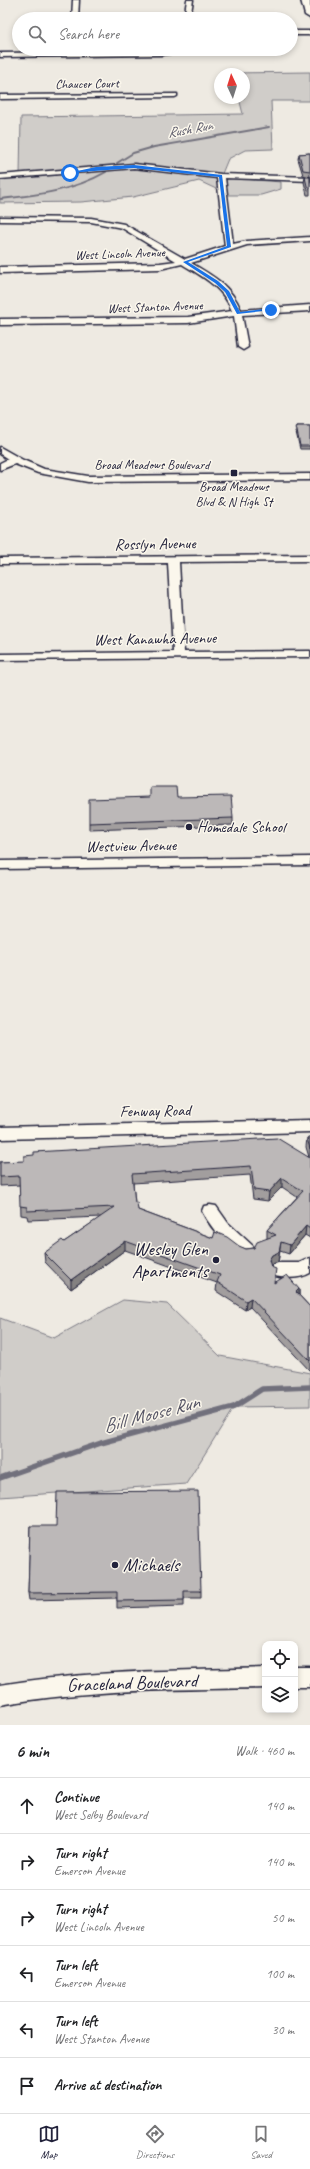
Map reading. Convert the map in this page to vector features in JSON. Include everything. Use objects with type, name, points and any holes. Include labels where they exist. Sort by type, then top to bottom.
[{"type":"main road","points":[[306,0],[310,14]]},
{"type":"street","points":[[75,12],[76,0]]},
{"type":"street","points":[[188,12],[190,0]]},
{"type":"street","points":[[298,33],[310,33]]},
{"type":"street","points":[[0,55],[12,55]]},
{"type":"street","name":"Chaucer Court","points":[[0,97],[175,96]]},
{"type":"street","points":[[0,177],[70,173],[121,167],[167,169],[221,176],[310,179]]},
{"type":"street","points":[[221,176],[229,247]]},
{"type":"street","points":[[0,220],[91,220],[114,223],[130,228],[216,282],[227,292],[238,313],[243,347]]},
{"type":"street","name":"West Lincoln Avenue","points":[[0,270],[143,268],[185,262],[229,247],[267,240],[310,239]]},
{"type":"street","name":"West Stanton Avenue","points":[[0,322],[188,320],[238,313],[310,308]]},
{"type":"street","name":"Broad Meadows Boulevard","points":[[0,450],[14,460],[46,472],[72,477],[101,479],[310,477]]},
{"type":"street","points":[[0,468],[14,460]]},
{"type":"street","name":"Rosslyn Avenue","points":[[0,561],[310,558]]},
{"type":"street","points":[[173,559],[179,655]]},
{"type":"street","name":"West Kanawha Avenue","points":[[0,657],[310,654]]},
{"type":"street","name":"Westview Avenue","points":[[0,865],[310,861]]},
{"type":"street","name":"Fenway Road","points":[[0,1133],[310,1126]]},
{"type":"street","points":[[210,1212],[216,1222],[230,1236],[248,1250]]},
{"type":"street","points":[[278,1270],[301,1270],[310,1265]]},
{"type":"street","points":[[298,1678],[310,1677]]},
{"type":"street","name":"Graceland Boulevard","points":[[0,1695],[46,1686],[262,1678]]},
{"type":"shaded area","points":[[310,72],[310,101],[271,101],[273,149],[245,150],[228,159],[221,176],[218,177],[281,182],[281,189],[261,195],[229,195],[199,181],[133,197],[81,202],[0,203],[0,177],[20,176],[21,117],[243,114],[240,104],[250,104],[250,73]]},
{"type":"shaded area","points":[[123,1300],[167,1304],[220,1356],[310,1373],[310,1406],[234,1407],[186,1484],[0,1497],[0,1318],[54,1338]]},
{"type":"building","points":[[310,153],[310,171],[303,170],[299,154]]},
{"type":"building","points":[[305,177],[310,177],[310,189],[308,190]]},
{"type":"building","points":[[296,426],[310,426],[310,446],[300,446]]},
{"type":"building","name":"Homedale School","points":[[150,787],[176,787],[177,797],[231,796],[233,818],[89,823],[89,799],[150,797]]},
{"type":"building","name":"Wesley Glen Apartments","points":[[277,1138],[310,1158],[310,1229],[306,1226],[290,1245],[281,1242],[279,1252],[272,1255],[269,1260],[271,1267],[276,1269],[274,1283],[287,1275],[299,1289],[296,1292],[310,1307],[310,1361],[251,1298],[246,1301],[217,1282],[220,1275],[125,1241],[71,1280],[44,1253],[62,1240],[64,1242],[115,1207],[27,1211],[27,1207],[20,1206],[19,1176],[0,1177],[0,1162],[24,1161],[24,1156],[34,1155],[34,1152]],"holes":[[[251,1166],[254,1190],[269,1192],[282,1178],[303,1191],[267,1230],[276,1235],[257,1242],[254,1248],[246,1249],[239,1246],[227,1237],[215,1232],[213,1238],[138,1210],[137,1202],[135,1203],[132,1174]]]},
{"type":"building","points":[[307,1138],[310,1138],[310,1149]]},
{"type":"building","name":"Michaels","points":[[198,1491],[201,1591],[184,1591],[184,1600],[117,1601],[117,1592],[28,1593],[30,1526],[56,1526],[57,1492]]},
{"type":"waterway","name":"Rush Run","points":[[117,163],[133,153],[154,147],[269,127]]},
{"type":"waterway","name":"Rush Run","points":[[0,199],[41,194],[68,188],[81,184],[106,172]]},
{"type":"waterway","name":"Bill Moose Run","points":[[0,1478],[101,1443],[234,1407],[262,1389],[310,1387]]},
{"type":"place","name":"Broad Meadows Blvd & N High St","points":[[234,473]]},
{"type":"place","name":"Homedale School","points":[[189,827]]},
{"type":"place","name":"Wesley Glen Apartments","points":[[216,1260]]},
{"type":"place","name":"Michaels","points":[[115,1565]]},
{"type":"route","points":[[70,173],[96,168],[134,166],[221,176],[220,182],[229,247],[185,262],[216,282],[227,292],[236,305],[238,313],[256,310],[271,310]]}]
